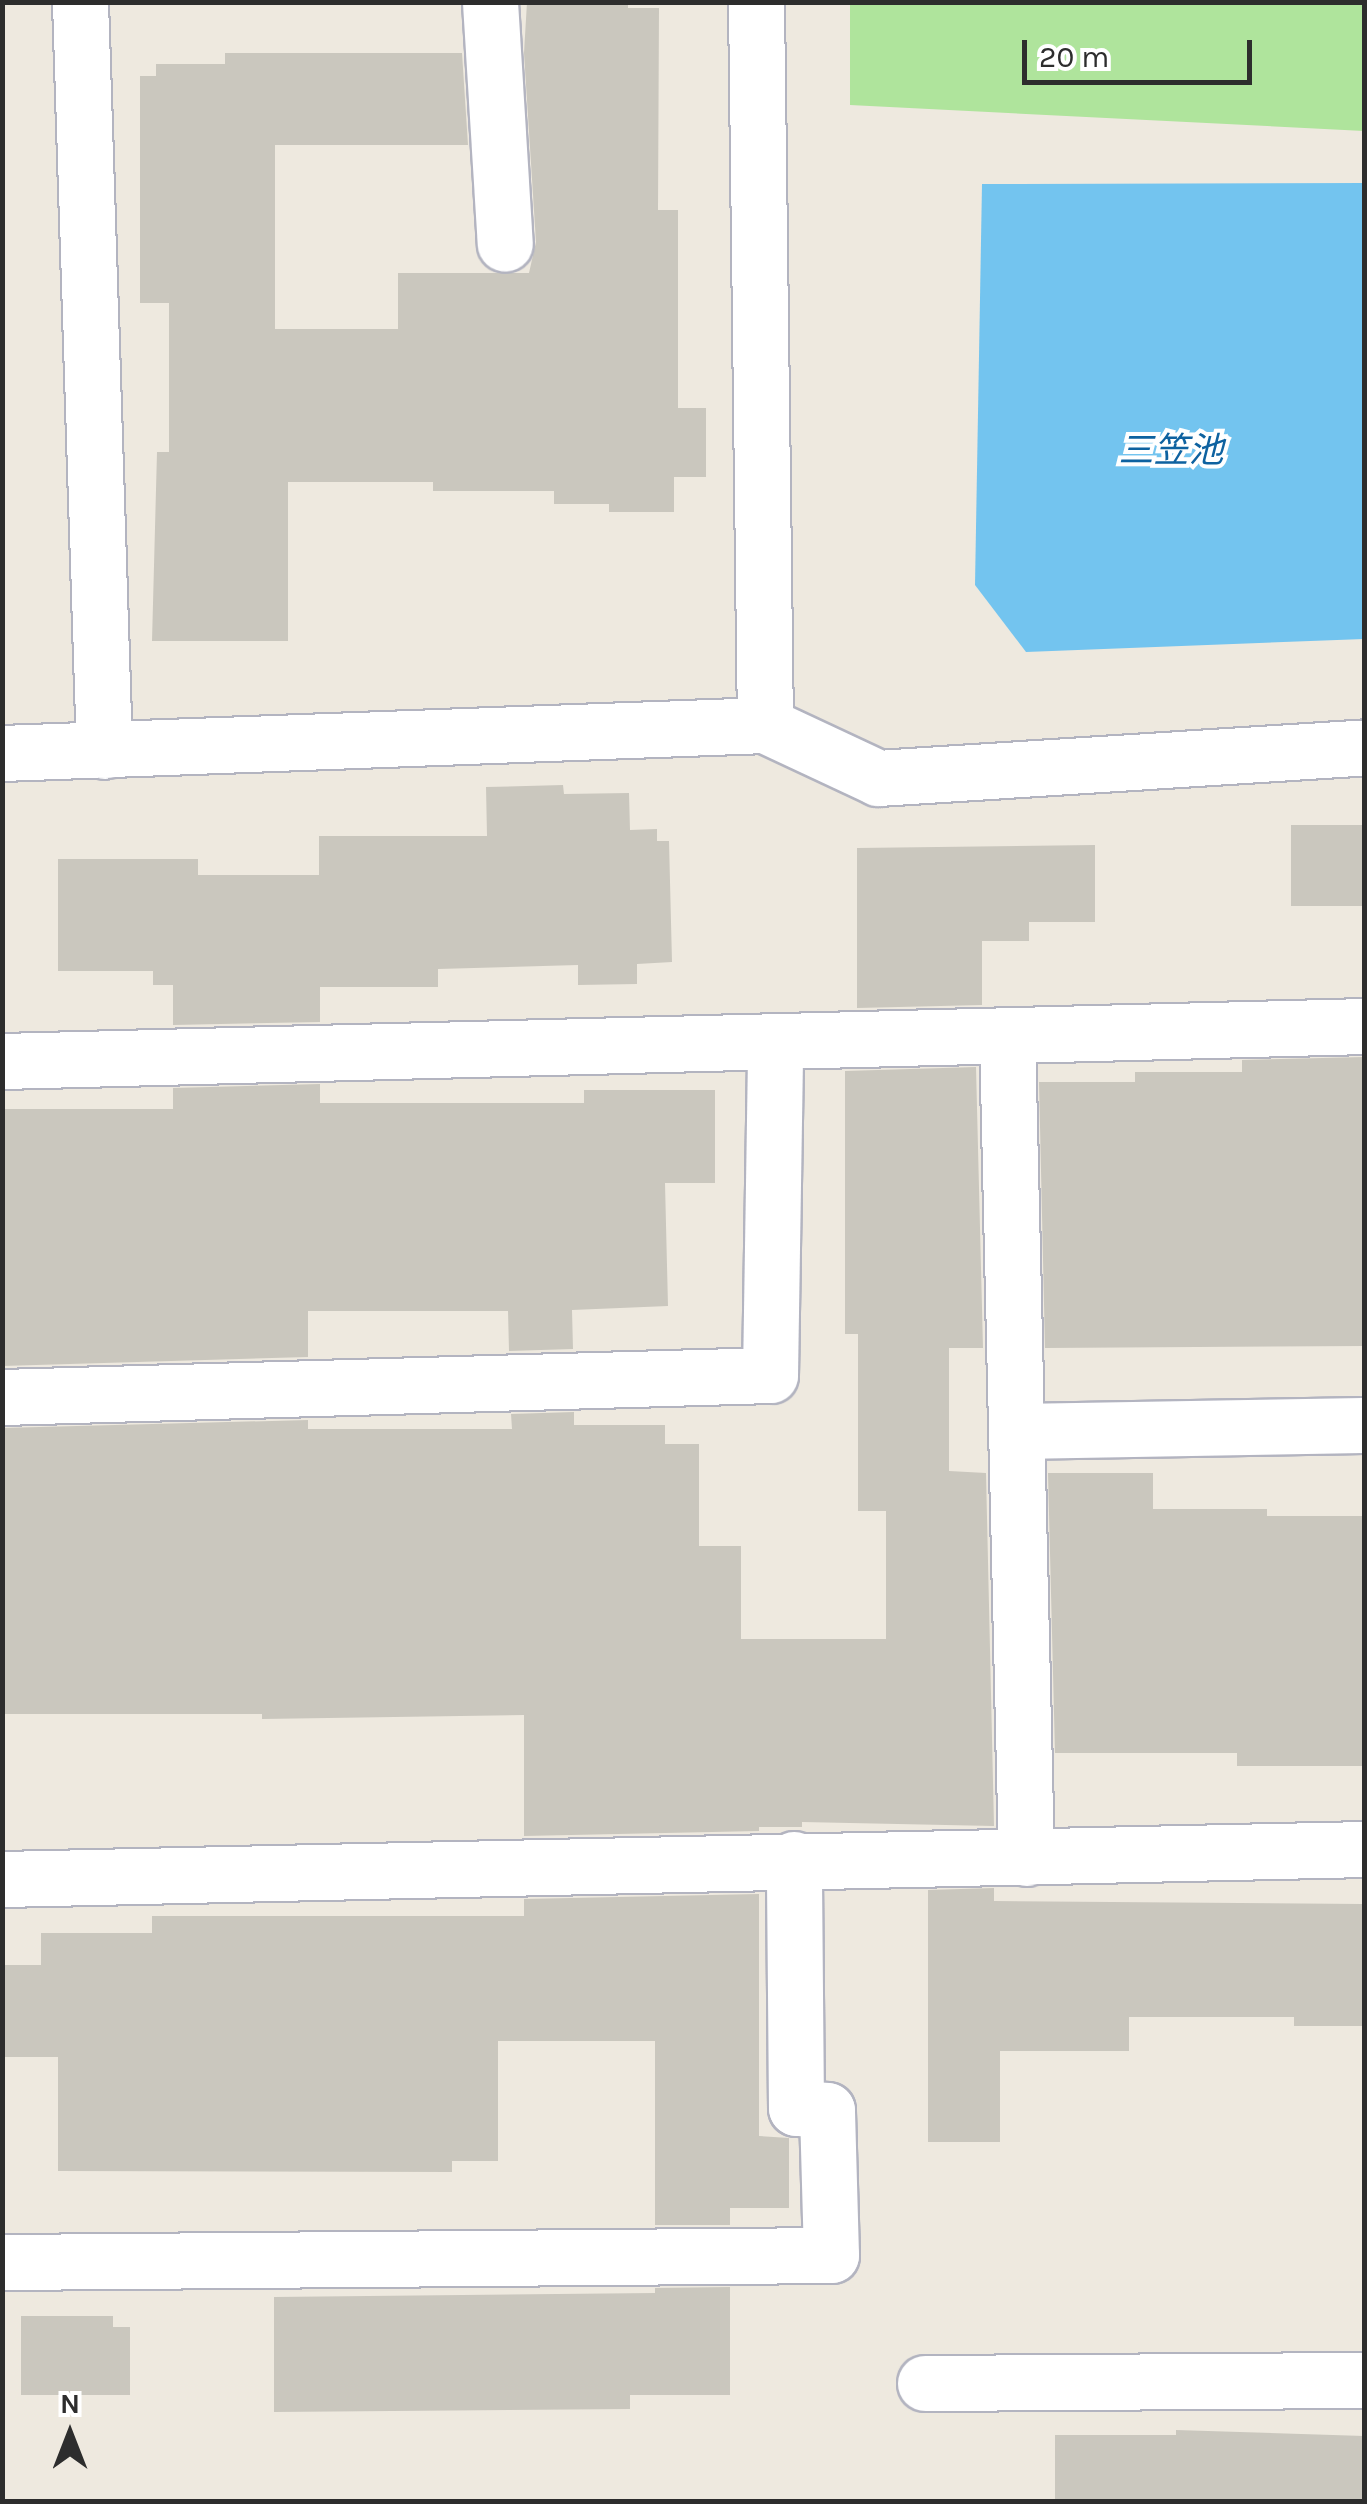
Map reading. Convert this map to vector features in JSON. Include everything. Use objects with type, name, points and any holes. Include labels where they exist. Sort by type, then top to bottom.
[{"type":"street","points":[[80,2],[104,751]]},
{"type":"street","points":[[490,2],[505,244]]},
{"type":"street","points":[[756,2],[765,726]]},
{"type":"street","points":[[2,752],[765,726],[878,778],[1364,747]]},
{"type":"street","points":[[2,1061],[1364,1026]]},
{"type":"street","points":[[1006,1038],[1026,1858]]},
{"type":"street","points":[[2,1397],[770,1375],[775,1044]]},
{"type":"street","points":[[1017,1431],[1364,1426]]},
{"type":"street","points":[[2,1879],[1364,1849]]},
{"type":"street","points":[[2,2262],[830,2255],[828,2110],[796,2108],[794,1859]]},
{"type":"street","points":[[926,2383],[1364,2380]]},
{"type":"green space","points":[[850,3],[1364,3],[1364,131],[850,105]]},
{"type":"water","name":"三笠池","points":[[1364,183],[1364,639],[1026,652],[975,585],[982,184]]},
{"type":"building","points":[[527,2],[628,2],[628,8],[659,8],[658,210],[678,210],[678,408],[706,408],[706,477],[674,477],[674,512],[609,512],[609,504],[554,504],[554,491],[433,491],[433,482],[288,482],[288,641],[152,641],[157,452],[169,452],[169,303],[140,303],[140,76],[156,76],[156,64],[225,64],[225,53],[462,53],[468,145],[275,145],[275,329],[398,329],[398,273],[529,273],[536,242],[524,53]]},
{"type":"building","points":[[563,785],[564,794],[629,793],[630,830],[657,829],[657,841],[669,841],[672,962],[637,964],[637,984],[578,985],[578,965],[438,969],[438,987],[320,987],[320,1022],[173,1025],[173,985],[153,985],[153,971],[58,971],[58,859],[198,859],[198,875],[319,875],[319,836],[487,836],[486,787]]},
{"type":"building","points":[[1291,825],[1364,825],[1364,906],[1291,906]]},
{"type":"building","points":[[1095,845],[1095,922],[1029,922],[1029,941],[982,941],[982,1005],[857,1008],[857,848]]},
{"type":"building","points":[[1364,1057],[1364,1346],[1045,1348],[1039,1082],[1135,1082],[1135,1072],[1242,1072],[1242,1060]]},
{"type":"building","points":[[976,1067],[983,1348],[949,1348],[949,1471],[986,1473],[994,1826],[802,1822],[802,1827],[759,1827],[759,1831],[524,1836],[524,1715],[262,1719],[262,1714],[2,1714],[2,1428],[308,1420],[308,1429],[512,1429],[511,1414],[574,1412],[574,1425],[665,1425],[665,1444],[699,1444],[699,1546],[741,1546],[741,1639],[886,1639],[886,1511],[858,1511],[858,1334],[845,1334],[845,1071]]},
{"type":"building","points":[[320,1084],[320,1103],[584,1103],[584,1090],[715,1090],[715,1183],[665,1183],[668,1306],[572,1310],[573,1349],[509,1351],[508,1311],[308,1311],[308,1357],[2,1366],[2,1109],[173,1109],[173,1088]]},
{"type":"building","points":[[1048,1473],[1153,1473],[1153,1509],[1267,1509],[1267,1516],[1364,1516],[1364,1766],[1237,1766],[1237,1753],[1055,1753]]},
{"type":"building","points":[[994,1888],[994,1901],[1362,1904],[1362,2026],[1294,2026],[1294,2017],[1129,2017],[1129,2051],[1000,2051],[1000,2142],[928,2142],[928,1890]]},
{"type":"building","points":[[759,1894],[759,2136],[789,2138],[789,2208],[730,2208],[730,2225],[655,2225],[655,2041],[498,2041],[498,2161],[452,2161],[452,2172],[58,2171],[58,2057],[2,2057],[2,1965],[41,1965],[41,1933],[152,1933],[152,1916],[524,1916],[524,1899]]},
{"type":"building","points":[[730,2287],[730,2395],[630,2395],[630,2409],[274,2412],[274,2297],[655,2293],[655,2288]]},
{"type":"building","points":[[21,2316],[113,2316],[113,2327],[130,2327],[130,2395],[21,2395]]},
{"type":"building","points":[[1176,2430],[1364,2436],[1364,2502],[1055,2502],[1055,2435],[1176,2435]]}]
